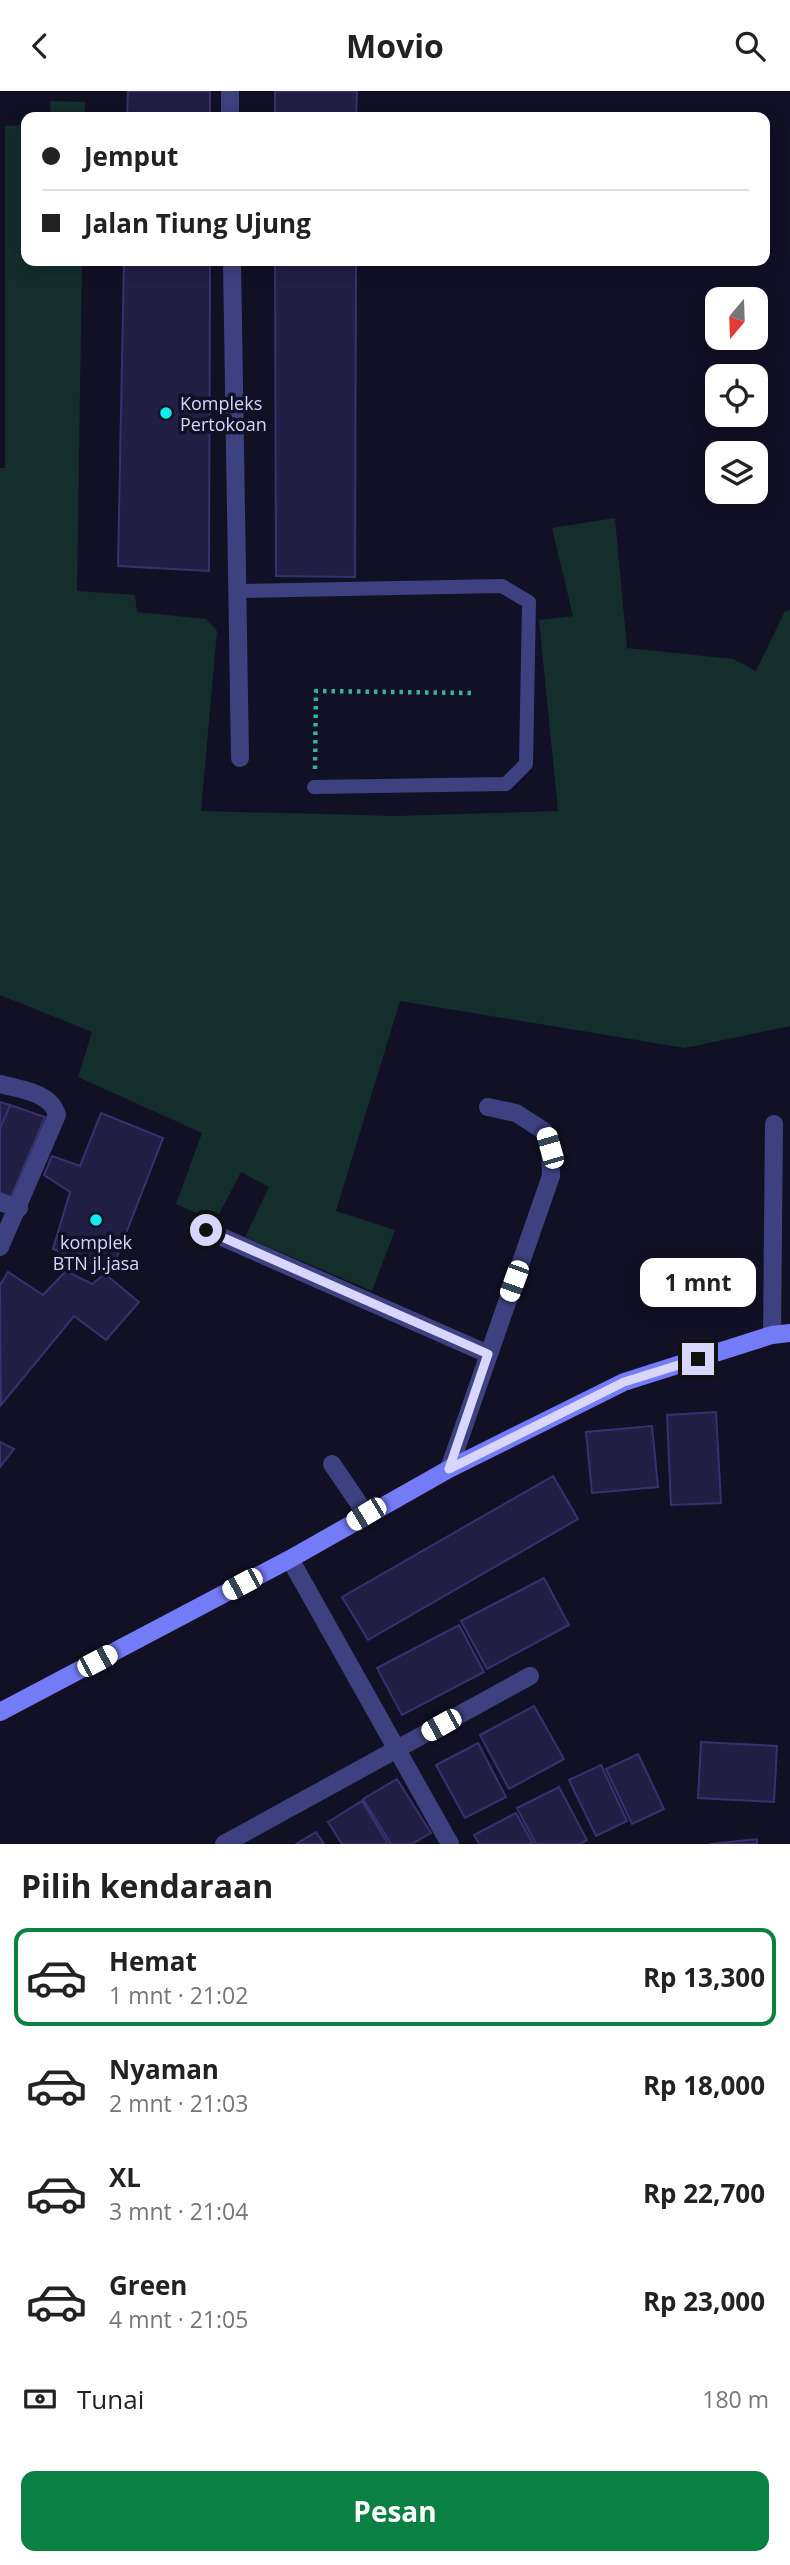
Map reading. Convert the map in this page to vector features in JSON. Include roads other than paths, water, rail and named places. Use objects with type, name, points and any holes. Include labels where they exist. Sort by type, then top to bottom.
[{"type":"street","points":[[230,91],[230,112]]},
{"type":"street","points":[[232,266],[240,758]]},
{"type":"street","points":[[0,1084],[47,1098],[55,1105],[57,1115],[0,1247]]},
{"type":"street","points":[[449,1469],[551,1176],[550,1148],[544,1131],[516,1113],[488,1107]]},
{"type":"street","points":[[0,1712],[290,1559],[449,1469],[624,1382],[781,1334],[774,1124]]},
{"type":"street","points":[[0,1202],[19,1208]]},
{"type":"street","points":[[206,1230],[488,1354]]},
{"type":"street","points":[[332,1464],[366,1514]]},
{"type":"street","points":[[290,1559],[450,1844]]},
{"type":"street","points":[[224,1844],[530,1676]]},
{"type":"lane","points":[[237,591],[502,586],[529,602],[526,764],[520,772],[506,784],[314,787]]},
{"type":"place","name":"Kompleks Pertokoan","points":[[166,413]]},
{"type":"place","name":"komplek BTN jl.jasa","points":[[96,1220]]}]
